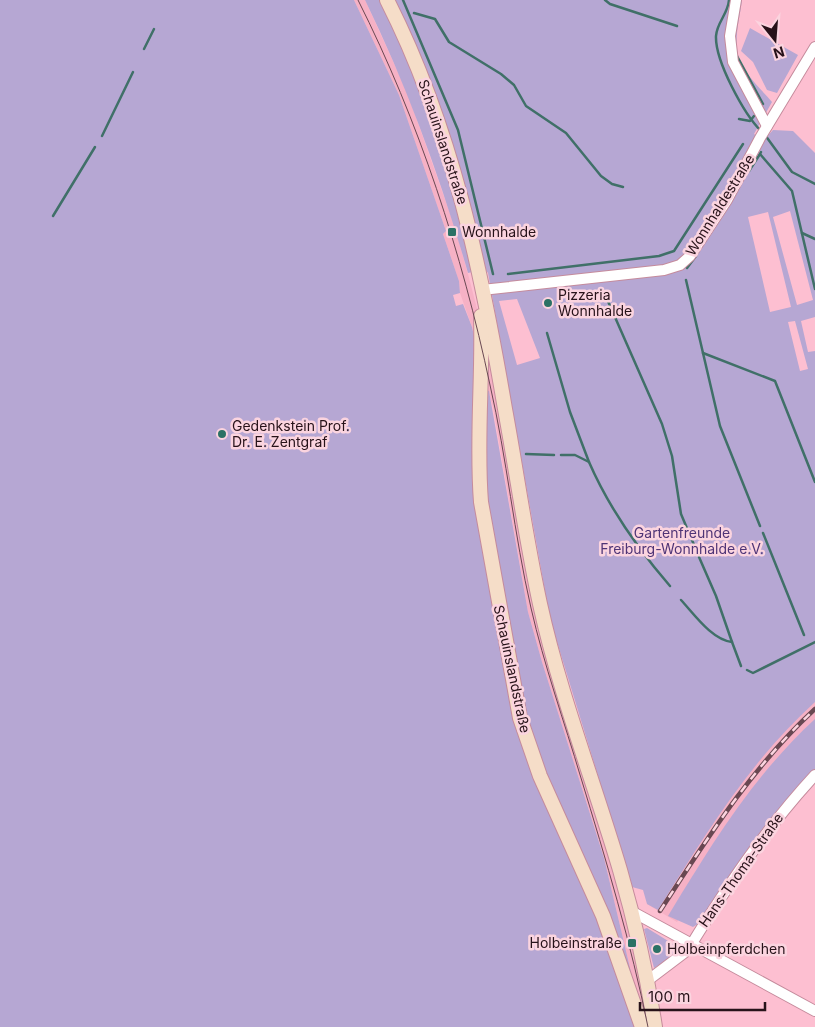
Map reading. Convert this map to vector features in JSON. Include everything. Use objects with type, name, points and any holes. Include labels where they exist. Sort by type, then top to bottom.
[{"type":"main road","name":"Schauinslandstraße","points":[[387,0],[414,55],[442,127],[465,209],[503,394],[542,613],[560,681],[632,912],[655,1027]]},
{"type":"main road","name":"Schauinslandstraße","points":[[482,290],[482,387],[479,477],[481,502],[520,718],[540,776],[602,916],[642,1027]]},
{"type":"main road","points":[[482,387],[493,384],[503,394]]},
{"type":"street","points":[[736,0],[730,36],[733,62],[767,127]]},
{"type":"street","name":"Wonnhaldestraße","points":[[482,290],[664,270],[680,265],[690,256],[727,200],[751,159],[760,138],[815,46]]},
{"type":"street","name":"Hans-Thoma-Straße","points":[[691,945],[761,838],[789,802],[815,775]]},
{"type":"street","points":[[632,912],[815,1011]]},
{"type":"street","points":[[647,981],[684,953],[691,945]]},
{"type":"shaded area","points":[[354,0],[365,0],[407,92],[454,225],[495,378],[524,538],[614,860],[653,1027],[644,1027],[604,858],[528,612],[493,407],[476,352],[472,327],[460,293],[459,281],[443,234],[446,231],[399,95]]},
{"type":"shaded area","points":[[815,675],[815,746],[725,848],[677,922],[647,904]]},
{"type":"green space","points":[[0,0],[354,0],[399,95],[446,231],[443,234],[459,281],[460,293],[453,295],[456,306],[463,304],[472,327],[486,390],[489,391],[528,612],[604,858],[644,1027],[0,1027]]},
{"type":"green space","name":"Gartenfreunde Freiburg-Wonnhalde e.V.","points":[[365,0],[742,0],[737,37],[739,58],[749,76],[772,102],[754,134],[764,140],[773,130],[793,131],[815,153],[815,317],[801,321],[808,352],[815,351],[815,702],[769,749],[729,800],[658,910],[647,904],[643,890],[632,887],[550,619],[488,273],[485,269],[468,273],[447,203],[381,33]],"holes":[[[790,211],[813,300],[797,305],[773,217]],[[768,212],[791,307],[770,312],[748,217]],[[517,299],[540,358],[517,365],[499,301]],[[795,321],[808,369],[800,371],[788,322]]]},
{"type":"green space","points":[[750,28],[798,55],[777,93],[767,90],[753,62],[741,51]]},
{"type":"green space","points":[[815,719],[815,770],[701,922],[693,927],[668,916],[734,812],[772,764]]},
{"type":"green space","points":[[647,928],[678,947],[674,956],[654,968],[644,929]]},
{"type":"waterway","points":[[403,0],[458,130],[493,274]]},
{"type":"waterway","points":[[605,0],[610,4],[677,26]]},
{"type":"waterway","points":[[729,0],[727,10],[718,26],[716,36],[717,47],[725,73],[739,100],[761,131]]},
{"type":"waterway","points":[[414,13],[435,19],[449,42],[501,74],[514,85],[526,106],[566,133],[601,176],[612,184],[623,187]]},
{"type":"waterway","points":[[144,49],[154,29]]},
{"type":"waterway","points":[[737,56],[763,104]]},
{"type":"waterway","points":[[102,136],[133,72]]},
{"type":"waterway","points":[[739,119],[750,121],[754,116]]},
{"type":"waterway","points":[[765,135],[792,172],[815,184]]},
{"type":"waterway","points":[[508,274],[659,256],[674,251],[743,144]]},
{"type":"waterway","points":[[53,216],[95,147]]},
{"type":"waterway","points":[[761,152],[760,154],[792,191],[815,289]]},
{"type":"waterway","points":[[749,171],[760,154]]},
{"type":"waterway","points":[[802,233],[815,239]]},
{"type":"waterway","points":[[687,268],[696,256]]},
{"type":"waterway","points":[[686,280],[720,426],[760,526]]},
{"type":"waterway","points":[[607,299],[662,424],[672,456],[681,514],[697,552]]},
{"type":"waterway","points":[[547,333],[570,412],[589,462]]},
{"type":"waterway","points":[[703,353],[775,381],[815,482]]},
{"type":"waterway","points":[[526,454],[554,455]]},
{"type":"waterway","points":[[561,455],[575,455],[589,462],[615,512],[670,586]]},
{"type":"waterway","points":[[763,533],[804,635]]},
{"type":"waterway","points":[[699,557],[716,596],[732,642]]},
{"type":"waterway","points":[[681,600],[717,637],[732,642],[741,666]]},
{"type":"waterway","points":[[747,670],[753,673],[815,642]]},
{"type":"tram line","points":[[358,0],[380,46],[419,140],[452,237],[466,286],[496,413],[525,580],[536,629],[618,902],[648,1027]]},
{"type":"railway","points":[[660,911],[713,831],[750,780],[770,755],[815,709]]},
{"type":"place","name":"Wonnhalde","points":[[452,232]]},
{"type":"place","name":"Pizzeria Wonnhalde","points":[[548,303]]},
{"type":"place","name":"Gedenkstein Prof. Dr. E. Zentgraf","points":[[222,434]]},
{"type":"place","name":"Holbeinstraße","points":[[632,943]]},
{"type":"place","name":"Holbeinpferdchen","points":[[657,949]]}]
